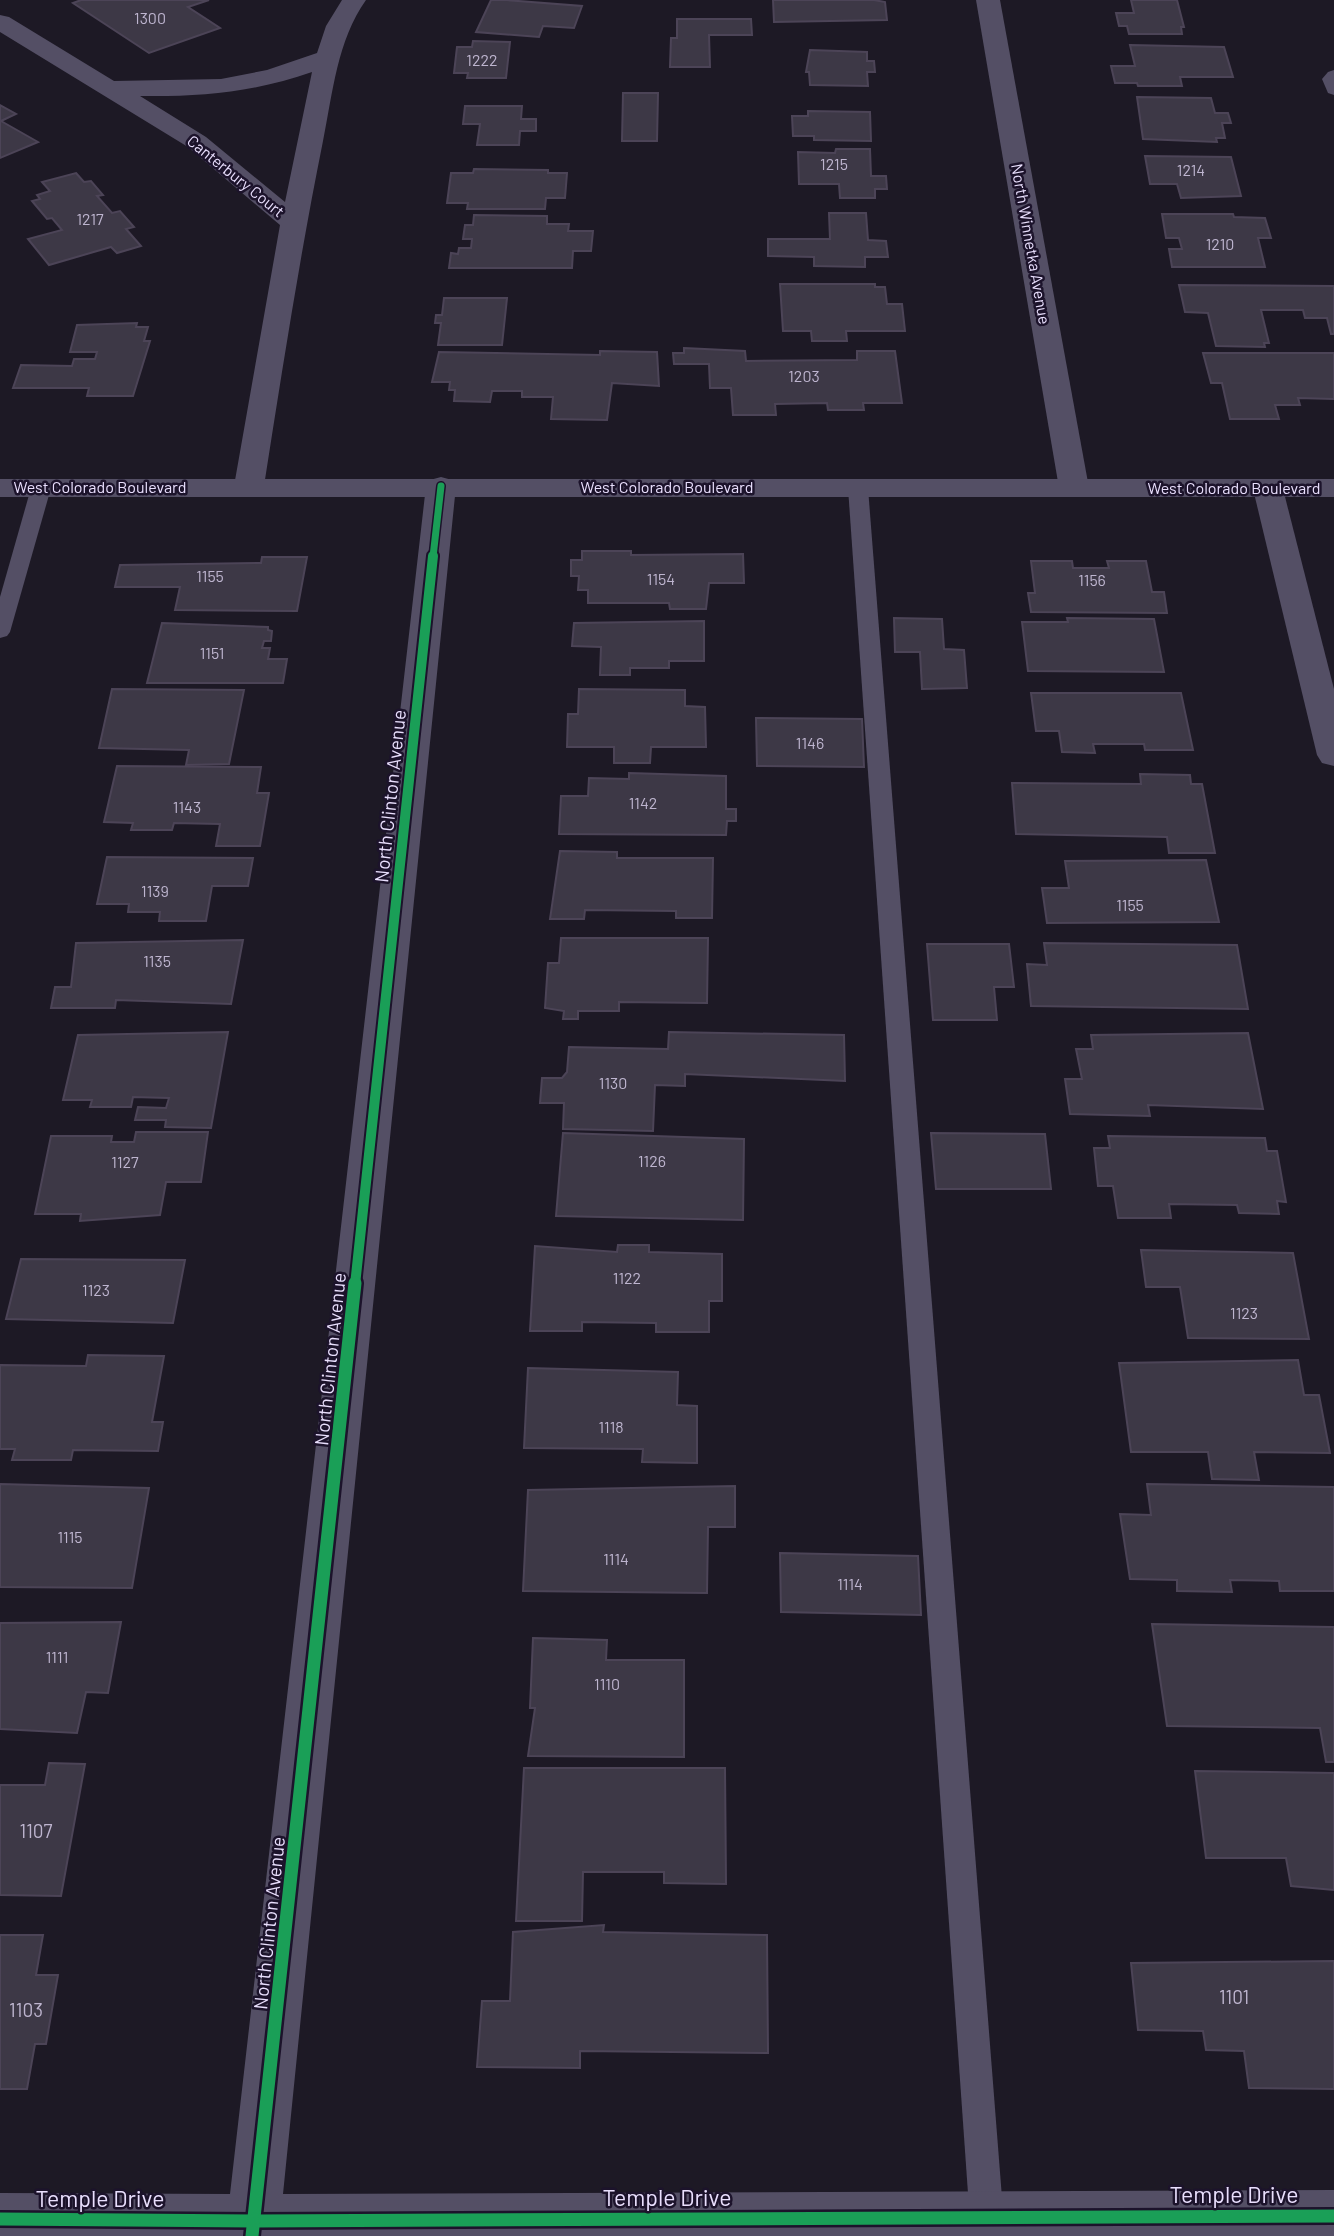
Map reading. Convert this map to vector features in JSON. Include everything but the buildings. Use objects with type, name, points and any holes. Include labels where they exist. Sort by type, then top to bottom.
[{"type":"street","name":"Canterbury Court","points":[[0,22],[197,142],[293,222],[329,57],[344,12],[354,0]]},
{"type":"street","name":"North Winnetka Avenue","points":[[988,0],[1074,488]]},
{"type":"street","name":"Canterbury Court","points":[[108,88],[181,90],[240,85],[289,74],[329,57]]},
{"type":"street","points":[[249,486],[293,222]]},
{"type":"street","name":"North Clinton Avenue","points":[[253,2228],[441,486]]},
{"type":"street","name":"West Colorado Boulevard","points":[[0,488],[1334,488]]},
{"type":"street","points":[[1268,489],[1334,755]]},
{"type":"street","name":"Temple Drive","points":[[0,2219],[253,2228],[987,2226],[1334,2216]]},
{"type":"lane","points":[[1334,75],[1330,79],[1334,90]]},
{"type":"lane","points":[[0,632],[41,488]]},
{"type":"lane","points":[[858,488],[987,2226]]},
{"type":"cycle path","points":[[252,2236],[441,486]]},
{"type":"cycle path","points":[[0,2219],[254,2221],[1334,2216]]}]
